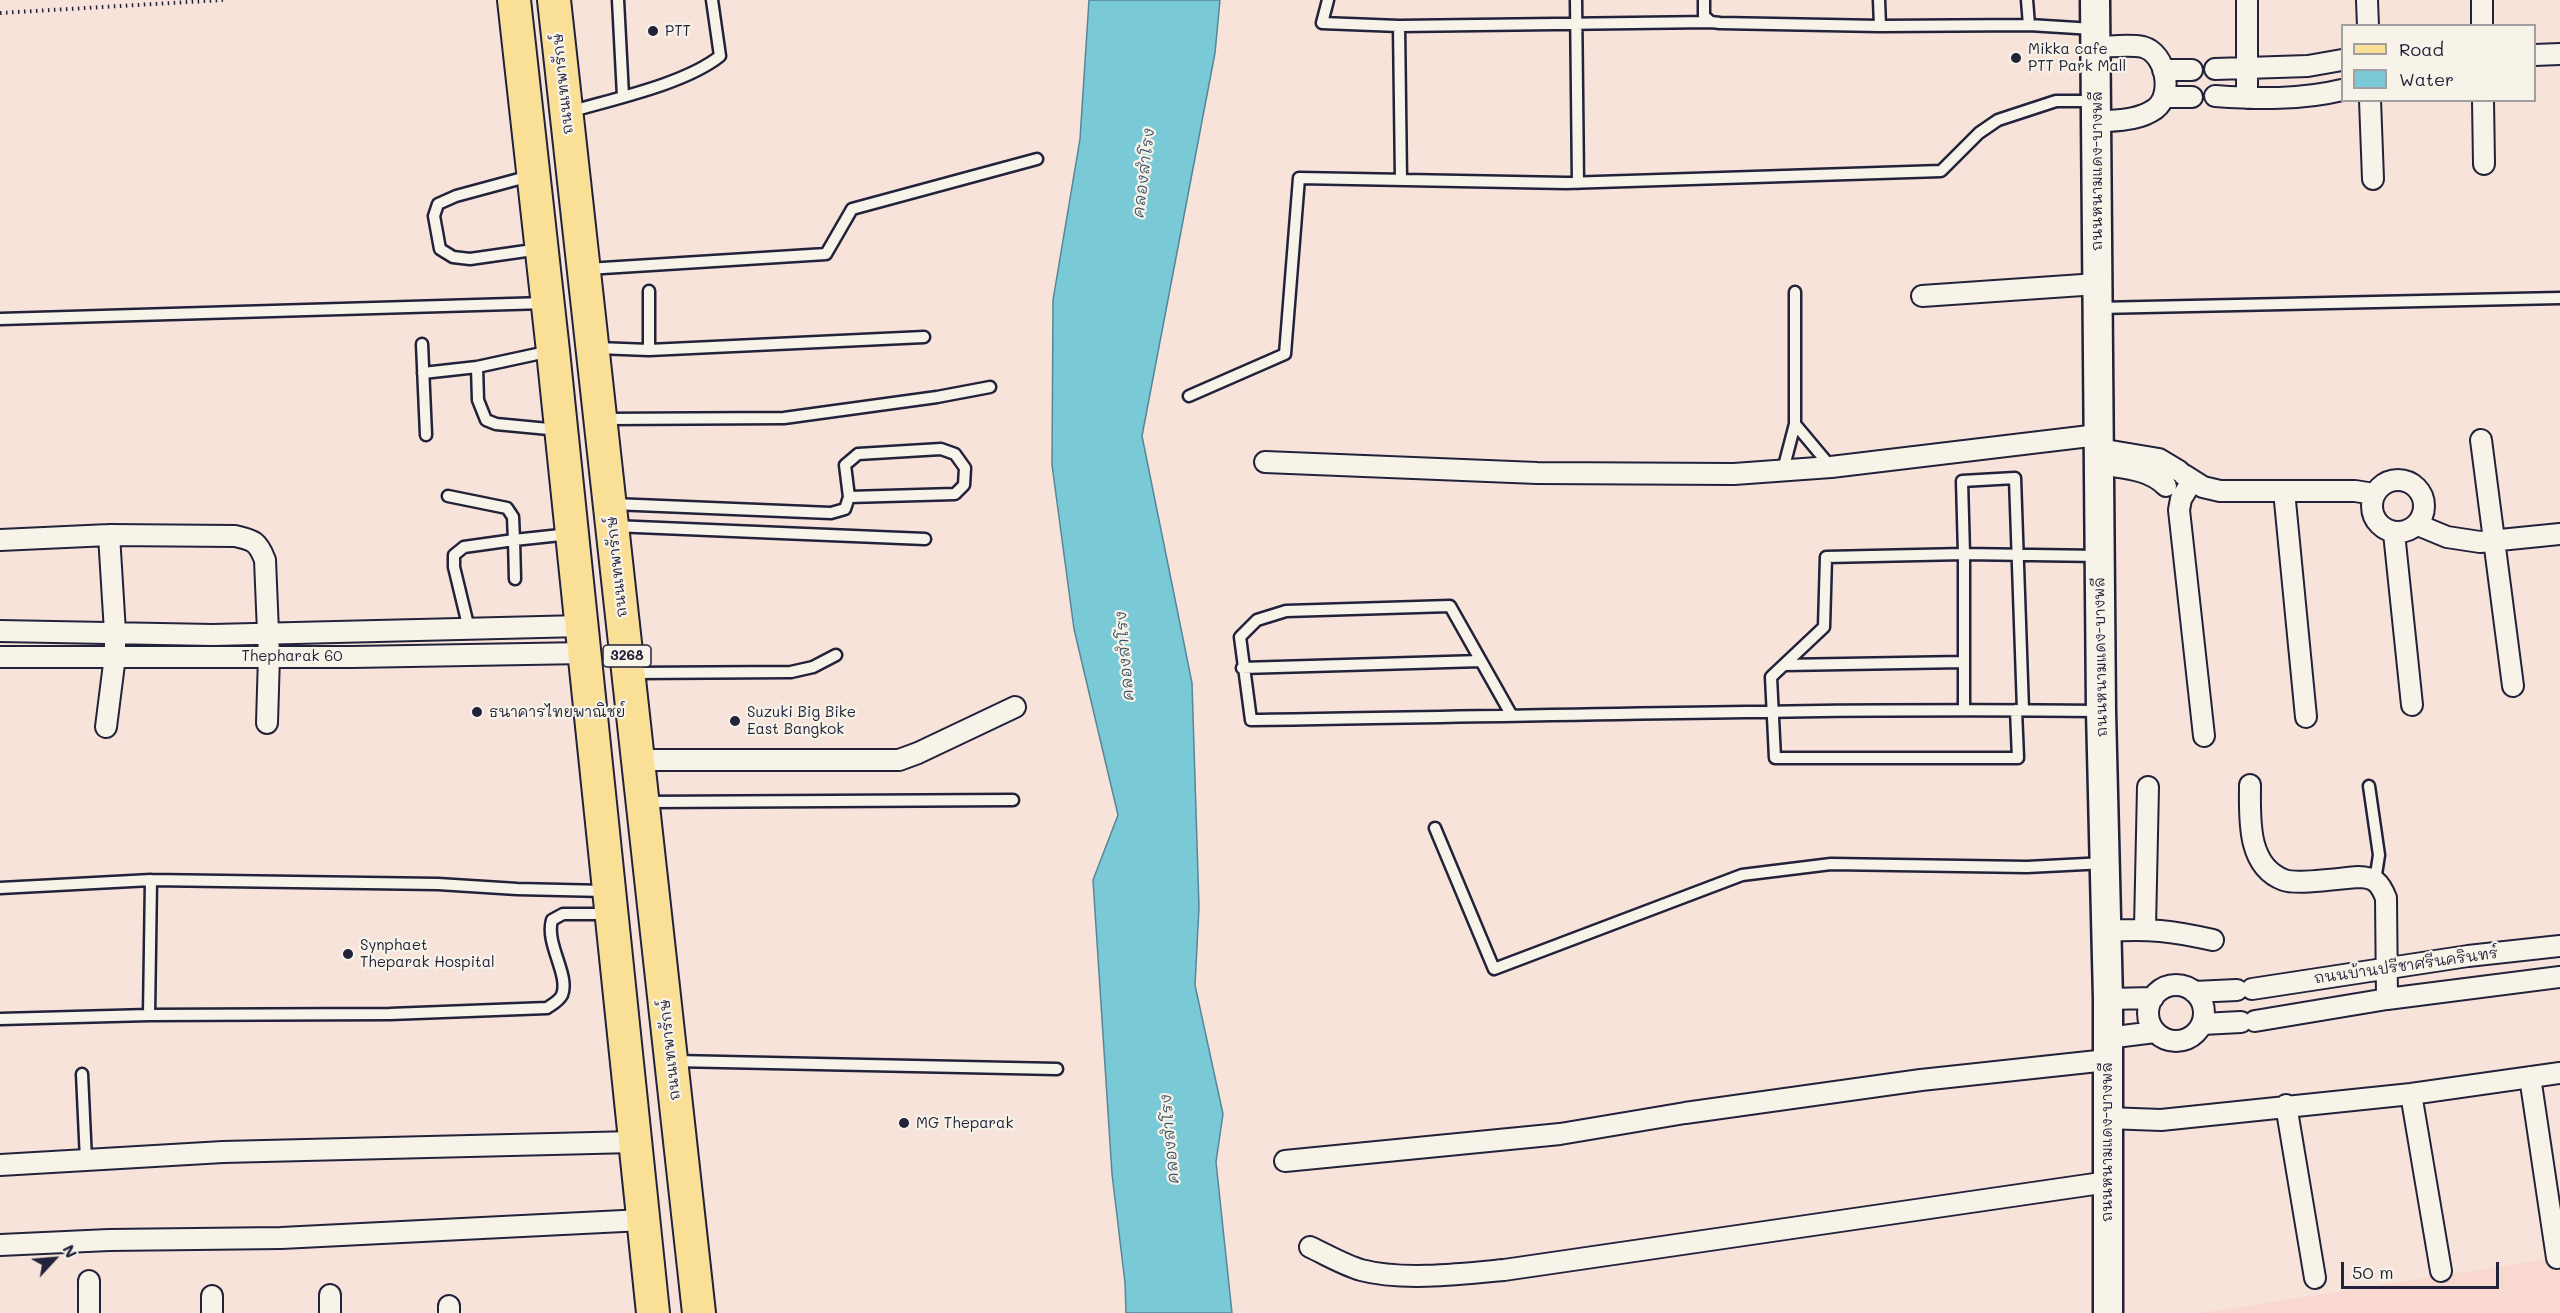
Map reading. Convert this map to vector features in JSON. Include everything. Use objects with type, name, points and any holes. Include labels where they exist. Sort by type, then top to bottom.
[{"type":"main road","name":"3268","points":[[514,0],[554,351],[653,1313]]},
{"type":"main road","name":"ถนนเทพารักษ์","points":[[554,0],[699,1313]]},
{"type":"main road","name":"ถนนหนามแดง-บางพลี","points":[[2095,0],[2101,711],[2108,999],[2108,1313]]},
{"type":"street","points":[[2247,0],[2249,68],[2247,98]]},
{"type":"street","points":[[2367,0],[2368,24]]},
{"type":"street","points":[[2482,0],[2482,24]]},
{"type":"street","points":[[2096,38],[2142,47],[2154,52],[2161,61],[2164,97],[2158,107],[2134,119],[2096,111]]},
{"type":"street","points":[[2536,55],[2560,54]]},
{"type":"street","points":[[2215,69],[2307,66],[2341,60]]},
{"type":"street","points":[[2163,70],[2192,70]]},
{"type":"street","points":[[2215,96],[2247,98],[2309,96],[2341,90]]},
{"type":"street","points":[[2164,97],[2192,97]]},
{"type":"street","points":[[2370,102],[2373,179]]},
{"type":"street","points":[[2483,102],[2484,164]]},
{"type":"street","points":[[1922,296],[2097,296]]},
{"type":"street","points":[[2481,440],[2513,686]]},
{"type":"street","points":[[2099,449],[2159,478],[2172,492],[2180,510],[2204,736]]},
{"type":"street","points":[[1265,462],[1537,473],[1734,474],[2099,449],[2158,459],[2203,487],[2220,491],[2355,491],[2374,494]]},
{"type":"street","points":[[2172,492],[2185,476]]},
{"type":"street","points":[[2394,480],[2407,481],[2418,489],[2424,500],[2424,513],[2418,525],[2407,532],[2394,533],[2382,529],[2374,519],[2371,506],[2374,494],[2382,484],[2394,480]]},
{"type":"street","points":[[2172,492],[2193,502],[2203,500],[2220,491]]},
{"type":"street","points":[[2284,491],[2306,717]]},
{"type":"street","points":[[2418,525],[2459,540],[2480,542],[2560,534]]},
{"type":"street","points":[[2394,533],[2412,705]]},
{"type":"street","points":[[0,540],[110,535],[235,536],[250,540],[260,546],[265,560],[268,656],[267,723]]},
{"type":"street","points":[[106,728],[115,656],[110,535]]},
{"type":"street","name":"Thepharak 60","points":[[0,631],[213,635],[469,629],[583,639]]},
{"type":"street","points":[[352,632],[352,657]]},
{"type":"street","name":"Thepharak 60","points":[[0,657],[352,657],[583,639]]},
{"type":"street","points":[[638,760],[899,760],[1015,707]]},
{"type":"street","points":[[2250,785],[2250,825],[2253,844],[2261,860],[2272,872],[2284,880],[2370,877],[2380,884],[2386,898],[2387,999]]},
{"type":"street","points":[[2145,928],[2148,787]]},
{"type":"street","points":[[2106,931],[2145,928],[2170,930],[2213,940]]},
{"type":"street","name":"ถนนบ้านปรีชาศรีนครินทร์","points":[[2194,992],[2245,990],[2385,968],[2560,946]]},
{"type":"street","name":"ถนนบ้านปรีชาศรีนครินทร์","points":[[2202,1024],[2248,1022],[2387,999],[2560,976]]},
{"type":"street","points":[[2177,985],[2194,992],[2204,1008],[2202,1024],[2196,1033],[2180,1041],[2162,1038],[2155,1032],[2149,1019],[2148,1011],[2153,998],[2167,987],[2177,985]]},
{"type":"street","points":[[2108,999],[2153,998]]},
{"type":"street","points":[[1284,1161],[1560,1134],[1685,1113],[1921,1080],[2107,1049],[2155,1032]]},
{"type":"street","points":[[2107,1118],[2161,1120],[2411,1094],[2560,1072]]},
{"type":"street","points":[[2530,1077],[2557,1258]]},
{"type":"street","points":[[2411,1094],[2441,1271]]},
{"type":"street","points":[[2286,1106],[2315,1278]]},
{"type":"street","points":[[0,1165],[223,1152],[634,1142]]},
{"type":"street","points":[[1310,1247],[1361,1270],[1402,1275],[1464,1274],[2108,1182]]},
{"type":"street","points":[[0,1245],[109,1240],[293,1237],[644,1220]]},
{"type":"street","points":[[89,1281],[89,1313]]},
{"type":"lane","points":[[618,0],[623,96]]},
{"type":"lane","points":[[566,113],[663,84],[710,63],[720,56],[712,0]]},
{"type":"lane","points":[[1328,0],[1322,23],[1399,26],[1577,26],[1712,22],[1880,26],[2029,25],[2096,38]]},
{"type":"lane","points":[[1576,0],[1578,183]]},
{"type":"lane","points":[[1704,0],[1704,16],[1712,22]]},
{"type":"lane","points":[[1879,0],[1880,26]]},
{"type":"lane","points":[[2027,0],[2029,25]]},
{"type":"lane","points":[[1399,26],[1401,180]]},
{"type":"lane","points":[[1190,396],[1285,354],[1299,178],[1578,183],[1941,171],[1979,133],[1998,120],[2056,102],[2096,111]]},
{"type":"lane","points":[[584,269],[826,254],[852,209],[1037,159]]},
{"type":"lane","points":[[533,176],[456,196],[438,204],[434,216],[440,249],[453,257],[470,259],[542,249]]},
{"type":"lane","points":[[649,291],[649,350]]},
{"type":"lane","points":[[1783,470],[1795,424],[1795,292]]},
{"type":"lane","points":[[2097,296],[2560,298]]},
{"type":"lane","points":[[0,318],[548,302]]},
{"type":"lane","points":[[593,348],[649,350],[924,337]]},
{"type":"lane","points":[[422,344],[426,435]]},
{"type":"lane","points":[[423,373],[477,367],[554,351]]},
{"type":"lane","points":[[477,367],[478,400],[486,420],[496,424],[562,430]]},
{"type":"lane","points":[[601,419],[784,418],[937,398],[990,387]]},
{"type":"lane","points":[[1795,424],[1831,467]]},
{"type":"lane","points":[[612,515],[831,513],[845,509],[849,497],[845,465],[858,454],[941,449],[955,454],[965,468],[964,484],[955,495],[849,497]]},
{"type":"lane","points":[[1964,709],[1965,554],[1962,481],[2015,478],[2018,555],[2020,710],[2018,758],[1775,758],[1771,677],[1824,627],[1826,557],[1965,554],[2018,555],[2100,556]]},
{"type":"lane","points":[[448,496],[507,508],[513,517],[515,579]]},
{"type":"lane","points":[[612,515],[925,539]]},
{"type":"lane","points":[[469,629],[454,567],[454,555],[464,547],[572,534]]},
{"type":"lane","points":[[1512,716],[1450,606],[1286,611],[1257,620],[1240,638],[1242,668],[1251,720],[1512,716],[1964,709],[2101,711]]},
{"type":"lane","points":[[628,674],[791,672],[813,667],[836,656]]},
{"type":"lane","points":[[1242,668],[1481,661]]},
{"type":"lane","points":[[1784,665],[1964,662]]},
{"type":"lane","points":[[2369,786],[2379,855],[2375,881]]},
{"type":"lane","points":[[643,802],[1014,800]]},
{"type":"lane","points":[[1436,828],[1494,969],[1742,875],[1831,864],[2027,867],[2105,863]]},
{"type":"lane","points":[[149,1015],[151,879]]},
{"type":"lane","points":[[0,888],[151,879],[438,884],[517,889],[610,902]]},
{"type":"lane","points":[[0,1019],[149,1015],[390,1014],[547,1008],[558,1001],[563,993],[562,979],[549,931],[552,920],[563,914],[610,902]]},
{"type":"lane","points":[[672,1061],[1057,1069]]},
{"type":"lane","points":[[82,1074],[87,1160]]},
{"type":"path","points":[[0,13],[223,0]]},
{"type":"shaded area","points":[[2560,1257],[2560,1313],[2200,1313],[2253,1305]]},
{"type":"water","name":"คลองสำโรง","points":[[1089,0],[1220,0],[1215,53],[1142,436],[1192,683],[1199,907],[1195,985],[1223,1114],[1216,1162],[1232,1313],[1126,1313],[1125,1283],[1112,1174],[1093,880],[1118,815],[1074,629],[1052,465],[1053,300],[1080,139]]},
{"type":"place","name":"PTT","points":[[653,31]]},
{"type":"place","name":"Mikka cafe PTT Park Mall","points":[[2016,58]]},
{"type":"place","name":"ธนาคารไทยพาณิชย์","points":[[477,712]]},
{"type":"place","name":"Suzuki Big Bike East Bangkok","points":[[735,721]]},
{"type":"place","name":"Synphaet Theparak Hospital","points":[[348,954]]},
{"type":"place","name":"MG Theparak","points":[[904,1123]]}]
